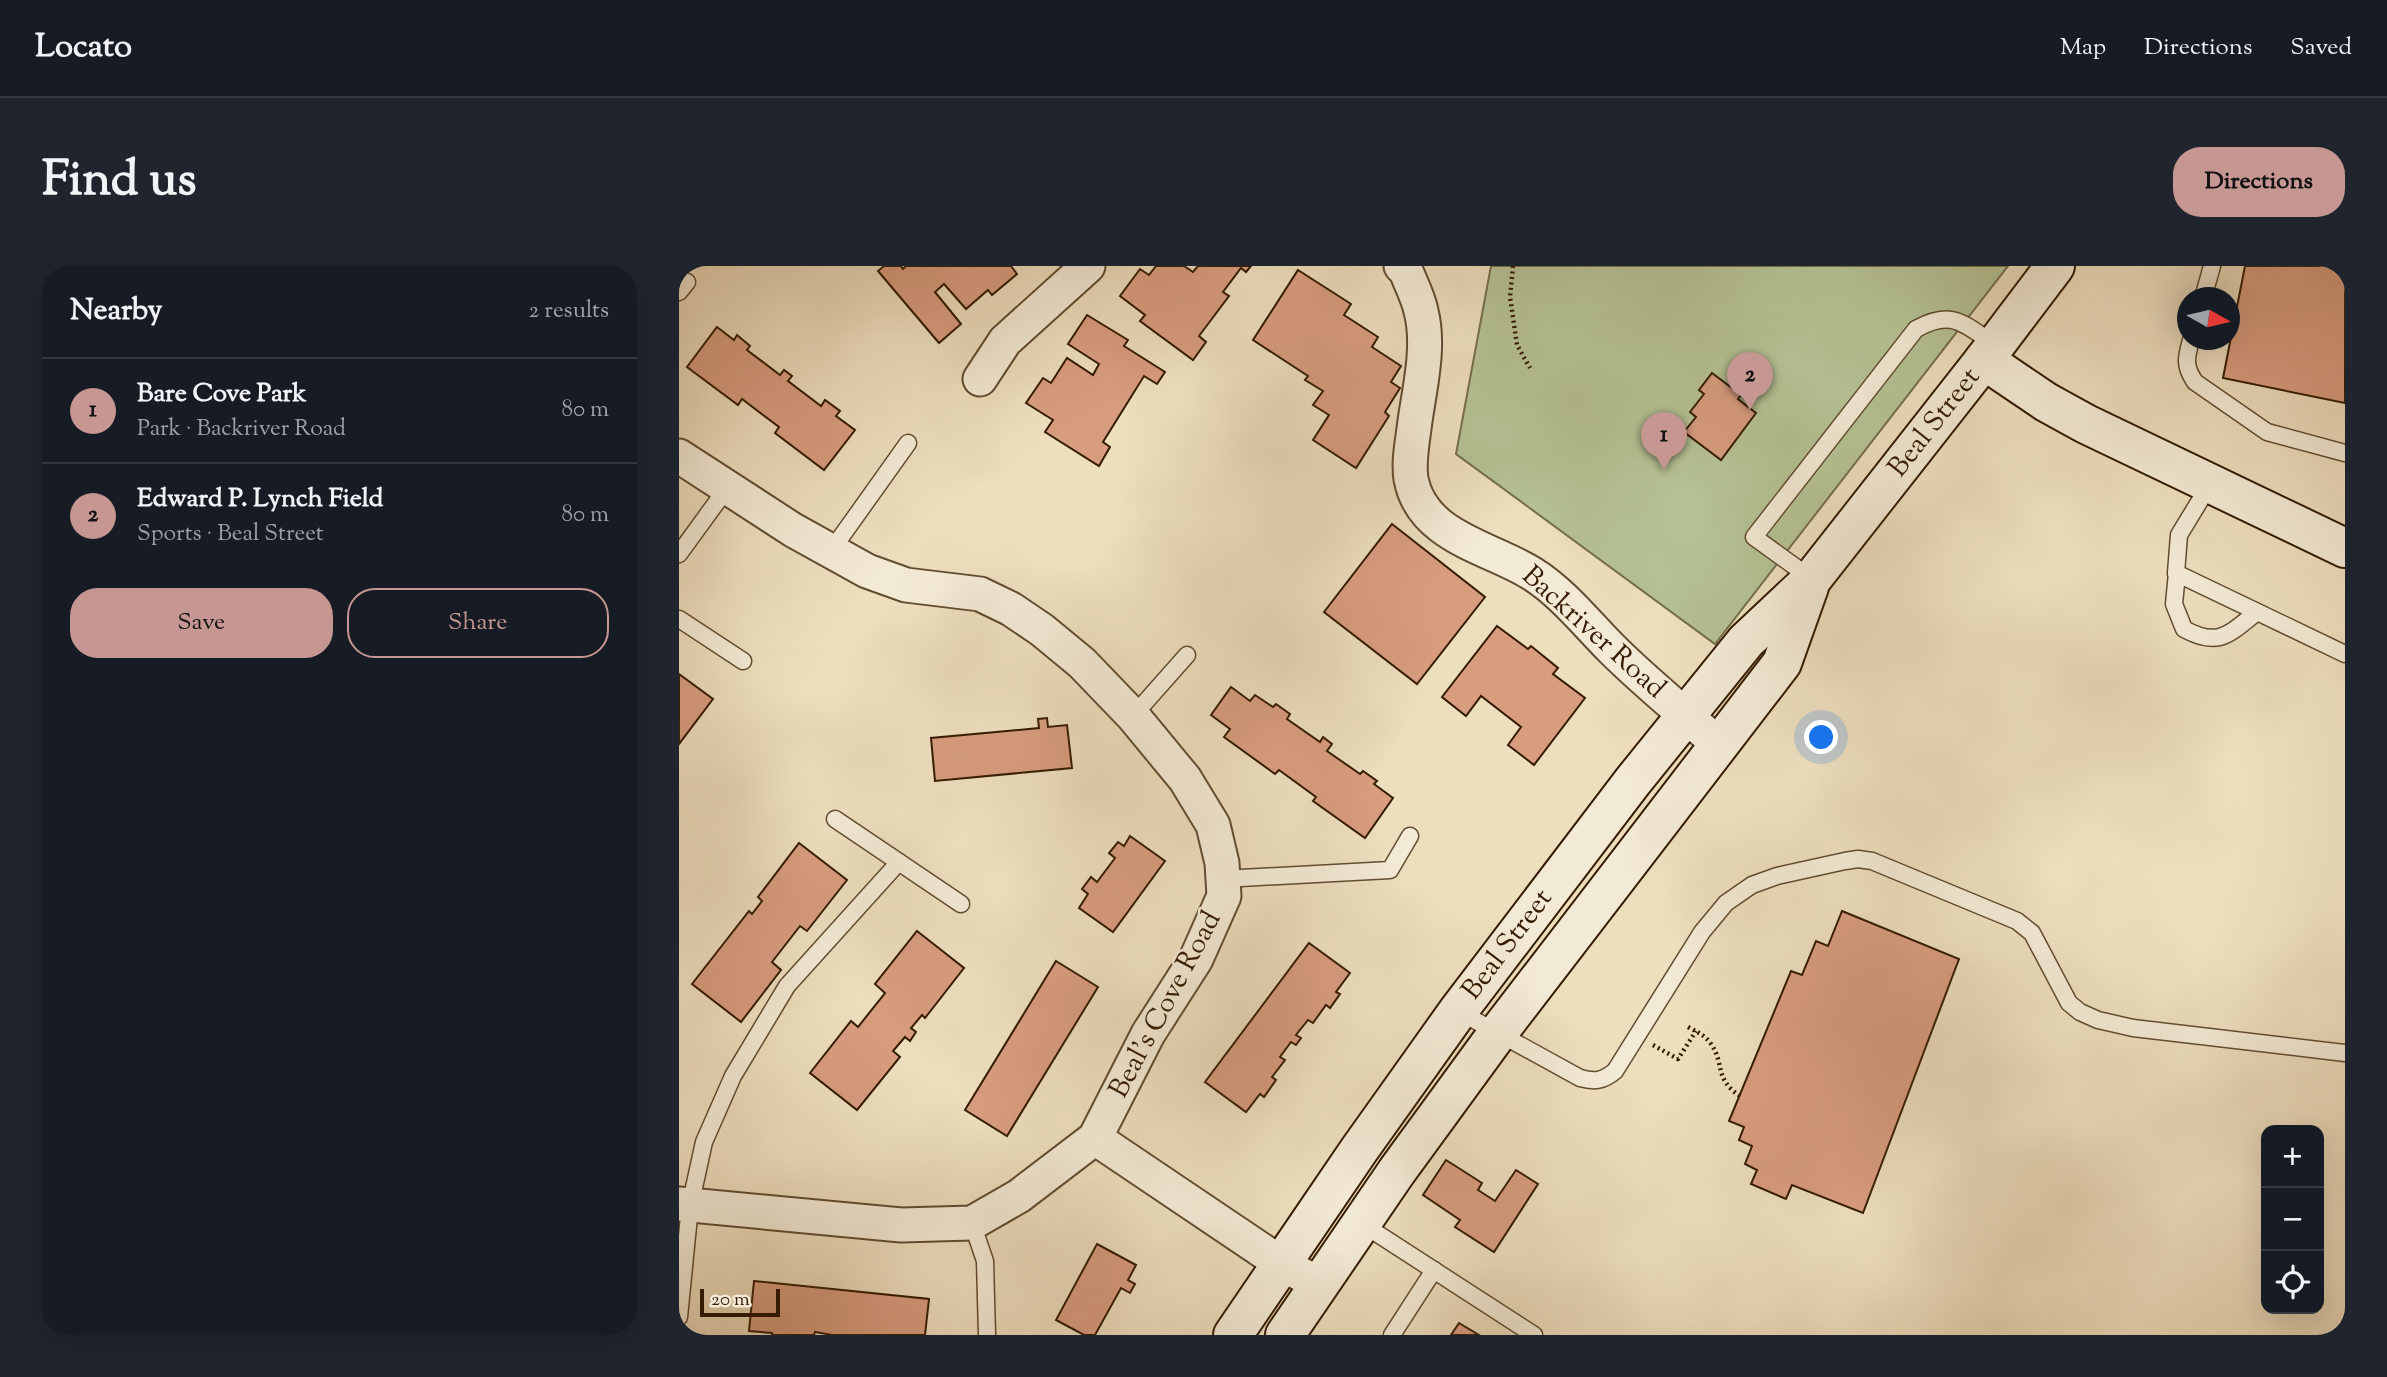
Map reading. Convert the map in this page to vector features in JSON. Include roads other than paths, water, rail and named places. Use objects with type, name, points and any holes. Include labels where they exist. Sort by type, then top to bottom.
[{"type":"street","points":[[980,379],[1005,341],[1088,266]]},
{"type":"street","name":"Backriver Road","points":[[1401,266],[1406,271],[1421,311],[1425,344],[1411,479],[1422,507],[1442,527],[1462,540],[1513,562],[1535,575],[1570,606],[1614,652],[1719,745]]},
{"type":"street","name":"Beal Street","points":[[1233,1335],[1458,1011],[1633,781],[1746,641],[1812,579],[2055,266]]},
{"type":"street","points":[[1990,353],[2046,402],[2345,548]]},
{"type":"street","name":"Beal's Cove Road","points":[[679,456],[867,572],[906,585],[980,594],[1011,609],[1082,663],[1133,716],[1185,779],[1213,825],[1222,863],[1224,896],[1196,959],[1148,1034],[1095,1138],[1019,1196],[972,1223],[901,1225],[685,1205]]},
{"type":"street","name":"Beal Street","points":[[1285,1335],[1361,1223],[1497,1034],[1782,663],[1812,579]]},
{"type":"street","points":[[1095,1138],[1282,1264],[1319,1284]]},
{"type":"lane","points":[[2206,287],[2212,266]]},
{"type":"lane","points":[[1812,579],[1754,537],[1916,329],[1941,318],[1953,319],[1990,353]]},
{"type":"lane","points":[[2188,350],[2185,359],[2187,371],[2195,382],[2267,432],[2345,453]]},
{"type":"lane","points":[[831,551],[908,443]]},
{"type":"lane","points":[[2210,484],[2179,535],[2174,604],[2184,629],[2201,638],[2226,637],[2257,612]]},
{"type":"lane","points":[[679,554],[727,488]]},
{"type":"lane","points":[[2177,573],[2345,654]]},
{"type":"lane","points":[[679,619],[743,661]]},
{"type":"lane","points":[[1133,716],[1187,655]]},
{"type":"lane","points":[[835,819],[961,904]]},
{"type":"lane","points":[[1223,879],[1390,870],[1410,836]]},
{"type":"lane","points":[[1458,1011],[1580,1078],[1594,1081],[1606,1078],[1615,1071],[1702,932],[1726,903],[1752,885],[1777,876],[1858,859],[1872,862],[2017,921],[2032,933],[2069,1003],[2080,1012],[2098,1020],[2133,1028],[2345,1053]]},
{"type":"lane","points":[[679,1317],[685,1205],[704,1142],[733,1076],[787,986],[899,862]]},
{"type":"lane","points":[[972,1223],[985,1261],[987,1335]]},
{"type":"lane","points":[[1361,1223],[1534,1335]]},
{"type":"lane","points":[[1392,1335],[1434,1270]]},
{"type":"place","name":"Edward P. Lynch Field","points":[[1750,410]]},
{"type":"place","name":"Bare Cove Park","points":[[1664,470]]}]
